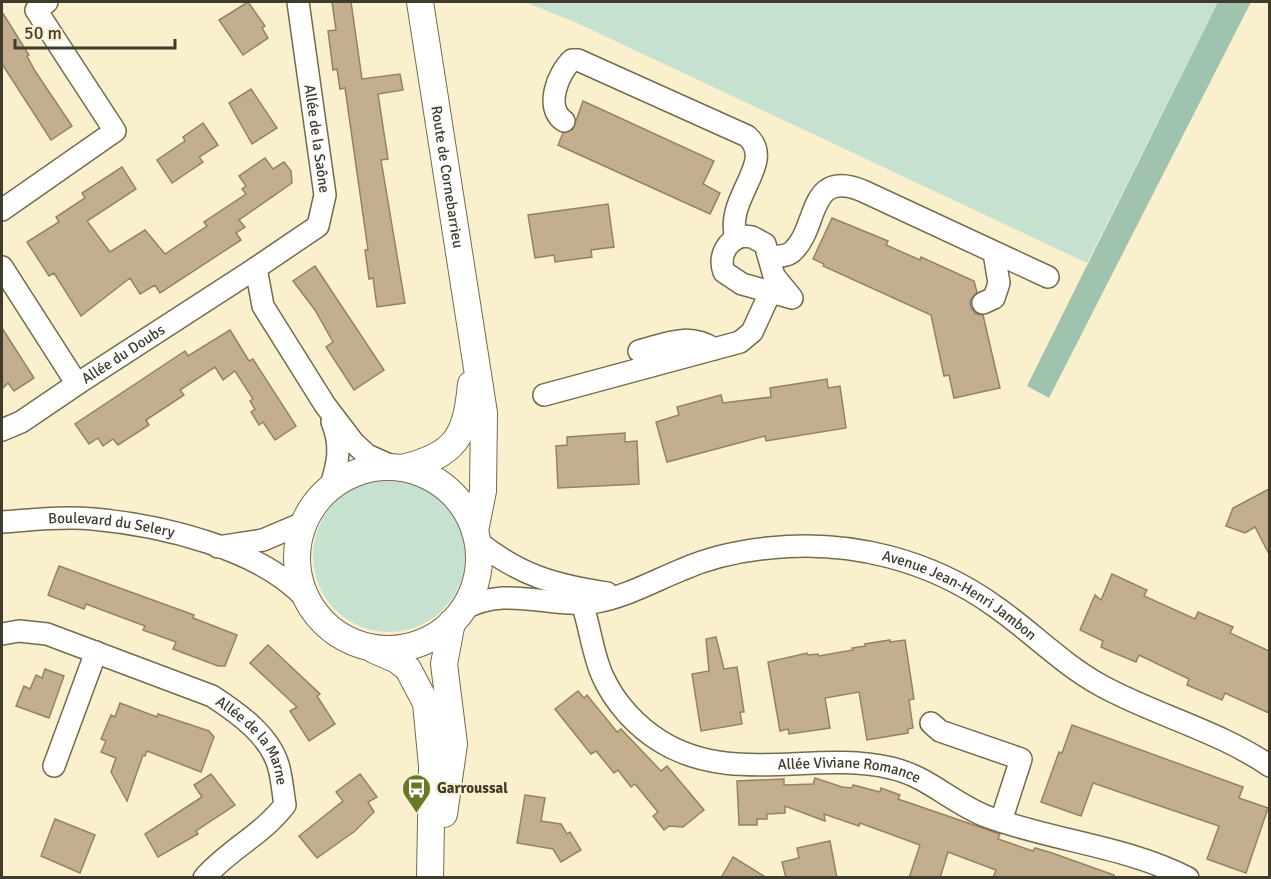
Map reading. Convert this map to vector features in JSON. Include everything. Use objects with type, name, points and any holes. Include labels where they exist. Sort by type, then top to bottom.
[{"type":"main road","name":"Route de Cornebarrieu","points":[[420,2],[484,413],[483,491],[476,536]]},
{"type":"main road","name":"Route de Cornebarrieu","points":[[399,468],[427,462],[441,455],[457,442],[467,417],[473,353]]},
{"type":"main road","points":[[399,468],[416,472],[442,485],[462,506],[476,536],[478,564],[476,580],[457,616],[444,664],[453,724],[453,765],[430,874],[432,744],[426,703],[408,669],[398,660],[360,644],[329,627],[307,600],[297,562],[298,542],[303,524],[314,504],[330,488],[361,471],[399,468]]},
{"type":"main road","points":[[360,644],[384,648],[409,646],[439,633],[457,616]]},
{"type":"street","points":[[2,210],[115,130],[36,10],[47,2]]},
{"type":"street","name":"Allée de la Saône","points":[[256,268],[318,226],[325,195],[298,2]]},
{"type":"street","points":[[564,121],[555,112],[554,98],[567,65],[573,60],[578,60],[747,136],[755,144],[758,156],[734,212],[732,225],[736,238]]},
{"type":"street","points":[[770,257],[784,256],[794,251],[819,197],[828,189],[844,185],[862,191],[1048,277]]},
{"type":"street","points":[[743,236],[758,239],[765,244],[770,257],[774,276],[792,298],[734,280],[724,272],[723,254],[736,238],[743,236]]},
{"type":"street","points":[[983,303],[994,298],[999,287],[994,253]]},
{"type":"street","name":"Allée du Doubs","points":[[2,267],[77,384],[256,268]]},
{"type":"street","points":[[256,268],[262,306],[325,405],[354,443],[367,455],[399,468]]},
{"type":"street","points":[[544,395],[740,342],[749,335],[770,293]]},
{"type":"street","points":[[639,351],[684,338],[698,340],[714,349]]},
{"type":"street","points":[[2,430],[21,422],[77,384]]},
{"type":"street","points":[[325,405],[340,444],[338,466],[330,488]]},
{"type":"street","name":"Boulevard du Selery","points":[[2,522],[91,519],[144,526],[218,547],[285,578],[307,600]]},
{"type":"street","name":"Boulevard du Selery","points":[[218,547],[263,540],[303,524]]},
{"type":"street","name":"Avenue Jean-Henri Jambon","points":[[476,536],[505,562],[535,578],[589,590],[623,592]]},
{"type":"street","name":"Avenue Jean-Henri Jambon","points":[[457,616],[482,601],[510,596],[582,603],[597,602],[705,561],[769,548],[836,548],[898,559],[939,574],[977,594],[1012,619],[1066,664],[1094,682],[1236,747],[1269,766]]},
{"type":"street","name":"Allée Viviane Romance","points":[[582,603],[592,633],[598,665],[608,687],[626,712],[644,730],[676,751],[702,760],[733,766],[843,764],[892,768],[919,777],[966,807],[1001,822],[1110,849],[1188,878]]},
{"type":"street","name":"Allée de la Marne","points":[[2,634],[19,631],[47,634],[212,696],[237,712],[258,732],[278,765],[285,805],[273,820],[218,861],[204,878]]},
{"type":"street","points":[[54,766],[96,652]]},
{"type":"street","points":[[931,723],[940,731],[1021,759],[1001,822]]},
{"type":"green space","points":[[525,2],[1218,2],[1087,263],[577,23]]},
{"type":"green space","points":[[1218,2],[1251,2],[1049,398],[1027,386]]},
{"type":"green space","points":[[389,480],[404,481],[418,486],[443,502],[459,527],[464,541],[464,571],[459,585],[443,610],[418,626],[404,631],[389,632],[374,631],[360,626],[335,610],[319,585],[314,571],[313,556],[314,541],[319,527],[335,502],[360,486],[374,481]]},
{"type":"building","points":[[248,2],[265,26],[262,28],[268,38],[243,55],[219,20]]},
{"type":"building","points":[[332,2],[351,2],[362,79],[400,74],[403,90],[378,94],[388,159],[381,160],[405,303],[377,307],[373,278],[369,279],[365,250],[368,250],[345,88],[340,89],[337,69],[333,70],[328,31],[336,30]]},
{"type":"building","points":[[2,12],[29,55],[27,56],[35,71],[72,126],[51,140],[2,64]]},
{"type":"building","points":[[251,89],[277,128],[252,144],[229,103]]},
{"type":"building","points":[[583,101],[714,161],[703,184],[720,193],[710,214],[558,145],[563,133],[573,129]]},
{"type":"building","points":[[203,123],[218,145],[199,157],[203,162],[172,183],[157,160],[185,141],[183,137]]},
{"type":"building","points":[[265,158],[273,169],[284,162],[291,171],[292,183],[239,220],[245,227],[236,233],[241,240],[160,293],[155,285],[140,294],[130,278],[81,316],[54,273],[49,276],[27,242],[59,222],[56,217],[85,198],[82,193],[122,167],[136,189],[87,221],[110,252],[145,230],[165,254],[207,226],[204,222],[246,194],[242,189],[246,186],[239,176]]},
{"type":"building","points":[[608,204],[614,247],[591,250],[592,257],[555,262],[554,255],[535,258],[528,215]]},
{"type":"building","points":[[832,218],[888,241],[886,245],[920,260],[921,257],[974,281],[977,292],[970,301],[971,308],[976,314],[983,315],[1000,388],[954,398],[949,375],[944,376],[931,315],[823,266],[824,264],[813,259]]},
{"type":"building","points":[[315,266],[384,370],[354,390],[326,347],[333,342],[315,310],[293,281]]},
{"type":"building","points":[[2,328],[34,378],[14,391],[8,383],[2,389]]},
{"type":"building","points":[[230,330],[249,361],[253,359],[296,426],[275,440],[263,422],[259,425],[251,412],[255,409],[250,401],[253,399],[235,371],[223,380],[215,367],[180,390],[184,395],[146,420],[149,425],[118,445],[113,439],[103,446],[98,438],[89,444],[75,424],[185,351],[188,356]]},
{"type":"building","points":[[827,379],[828,388],[840,386],[846,428],[766,441],[765,436],[667,462],[656,422],[679,415],[677,407],[721,395],[723,403],[771,397],[770,388]]},
{"type":"building","points":[[625,433],[625,442],[637,441],[639,484],[558,488],[556,446],[567,445],[567,437]]},
{"type":"building","points":[[1269,489],[1269,554],[1255,527],[1245,533],[1226,526],[1233,508]]},
{"type":"building","points":[[59,566],[194,615],[193,618],[237,635],[225,666],[218,666],[173,649],[176,642],[143,630],[145,626],[86,604],[84,609],[48,595]]},
{"type":"building","points":[[1112,574],[1147,590],[1144,596],[1195,619],[1198,612],[1233,627],[1230,633],[1269,651],[1269,713],[1225,693],[1222,700],[1187,685],[1189,679],[1139,655],[1136,662],[1112,652],[1101,647],[1103,641],[1080,630],[1095,595],[1101,600]]},
{"type":"building","points":[[716,637],[724,669],[737,667],[744,712],[740,712],[742,724],[701,731],[692,674],[709,671],[706,639]]},
{"type":"building","points":[[890,640],[890,642],[905,640],[914,699],[909,700],[913,728],[908,729],[908,733],[867,740],[859,692],[825,698],[830,728],[789,734],[788,729],[780,731],[768,662],[807,653],[819,656],[853,650],[852,648],[865,646],[865,644]]},
{"type":"building","points":[[268,645],[320,694],[317,696],[335,724],[309,741],[290,711],[297,707],[250,663]]},
{"type":"building","points":[[45,669],[64,676],[49,718],[16,706],[24,686],[30,689],[36,675],[42,678]]},
{"type":"building","points":[[578,691],[584,698],[587,695],[617,732],[621,729],[661,771],[667,766],[704,810],[683,827],[669,826],[664,830],[653,816],[658,812],[635,784],[631,787],[618,770],[614,773],[596,751],[591,754],[555,709]]},
{"type":"building","points":[[120,703],[157,717],[158,714],[209,731],[214,737],[201,772],[147,751],[145,756],[143,755],[127,801],[111,772],[116,758],[101,752],[106,741],[101,739],[111,715],[115,717]]},
{"type":"building","points":[[1072,725],[1243,787],[1239,798],[1268,808],[1246,873],[1207,859],[1219,826],[1093,783],[1081,816],[1041,802],[1059,752],[1062,753]]},
{"type":"building","points":[[211,774],[235,805],[196,831],[198,834],[158,857],[145,834],[202,797],[194,785]]},
{"type":"building","points":[[360,774],[377,797],[368,802],[374,812],[355,831],[317,858],[299,836],[343,801],[336,792]]},
{"type":"building","points":[[815,778],[842,787],[852,788],[853,785],[880,792],[881,788],[900,795],[898,799],[1000,834],[998,839],[1033,851],[1035,848],[1052,853],[1114,875],[1114,878],[993,878],[996,870],[948,852],[940,878],[909,878],[920,845],[860,823],[859,826],[824,814],[825,821],[785,806],[785,813],[767,814],[767,819],[757,819],[757,825],[739,825],[737,781],[784,779],[784,785],[813,784]]},
{"type":"building","points":[[525,795],[545,798],[541,821],[561,824],[567,834],[570,832],[581,850],[561,862],[553,849],[517,843]]},
{"type":"building","points":[[55,819],[95,835],[80,873],[41,856]]},
{"type":"building","points":[[830,841],[837,878],[786,878],[782,862],[799,858],[797,848]]},
{"type":"building","points":[[733,857],[767,878],[721,878]]},
{"type":"place","name":"Garroussal","points":[[416,814]]}]
